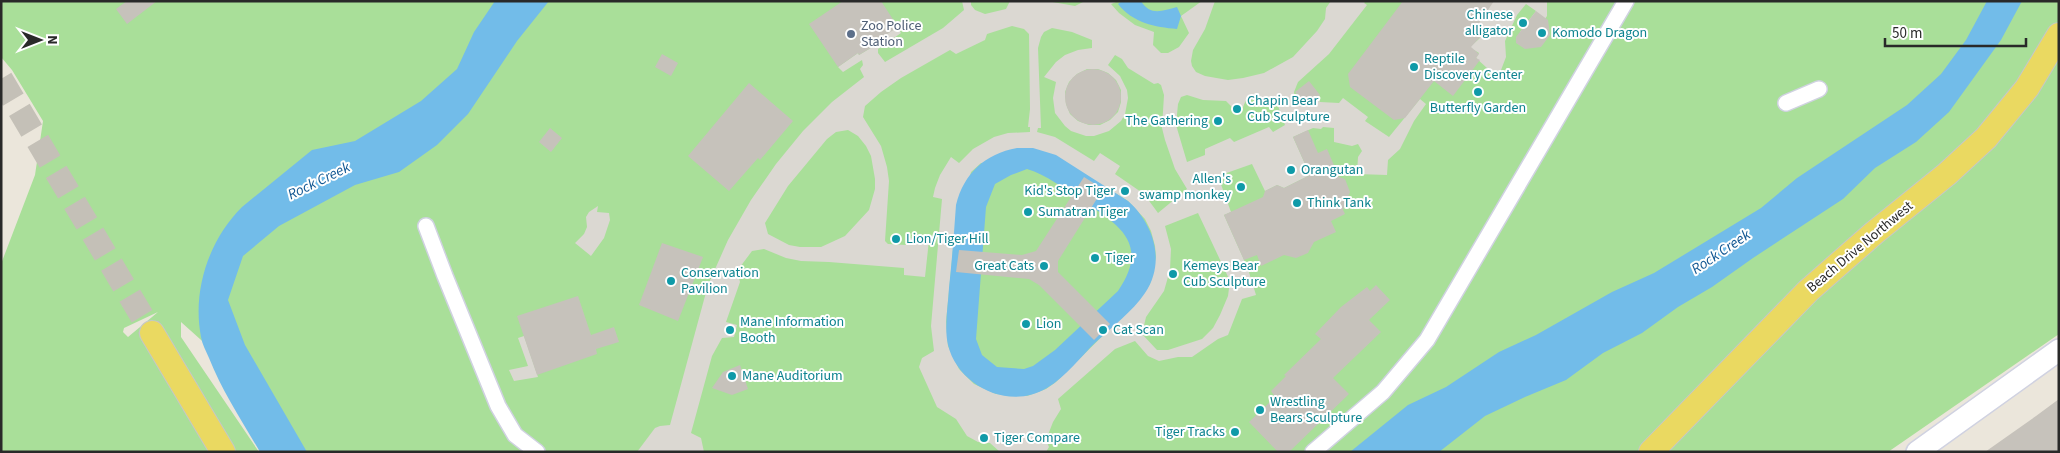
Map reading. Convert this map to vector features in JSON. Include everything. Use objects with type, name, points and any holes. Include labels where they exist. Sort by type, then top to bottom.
[{"type":"main road","name":"Beach Drive Northwest","points":[[1651,452],[1808,291],[1874,233],[1947,174],[1986,138],[2027,88],[2059,34]]},
{"type":"main road","points":[[152,333],[223,452]]},
{"type":"main road","points":[[1917,452],[2059,350]]},
{"type":"street","points":[[1313,452],[1382,392],[1427,340],[1626,1]]},
{"type":"street","points":[[1786,103],[1819,89]]},
{"type":"street","points":[[426,226],[498,406],[515,435],[537,452]]},
{"type":"green space","points":[[1,1],[2059,1],[2059,334],[1888,452],[307,452],[247,384],[181,322],[181,337],[259,452],[1,452],[1,264],[35,175],[43,121],[12,70],[1,57]],"holes":[[[158,312],[128,337],[123,332],[124,328]]]},
{"type":"shaded area","points":[[962,1],[971,1],[971,5],[975,10],[985,14],[1006,9],[1010,1],[1047,1],[1075,6],[1085,1],[1119,1],[1111,4],[1119,13],[1135,25],[1154,32],[1153,45],[1161,53],[1168,53],[1179,47],[1189,33],[1181,16],[1202,1],[1215,1],[1205,29],[1193,50],[1191,61],[1196,72],[1205,76],[1228,80],[1264,73],[1293,57],[1317,31],[1325,19],[1326,8],[1331,1],[1366,1],[1364,3],[1367,5],[1329,54],[1298,82],[1294,92],[1295,99],[1299,97],[1317,97],[1320,102],[1339,103],[1343,98],[1368,117],[1365,121],[1389,137],[1420,99],[1426,104],[1414,121],[1400,149],[1388,160],[1387,175],[1357,174],[1358,157],[1362,151],[1358,144],[1352,146],[1334,142],[1334,128],[1323,127],[1321,129],[1313,128],[1293,137],[1310,175],[1284,188],[1277,185],[1265,191],[1252,164],[1218,176],[1231,212],[1224,215],[1248,269],[1256,295],[1242,299],[1228,335],[1218,339],[1192,357],[1178,357],[1159,361],[1148,356],[1135,341],[1115,349],[1058,399],[1061,409],[1053,422],[1046,440],[1049,447],[1046,452],[1000,452],[990,443],[978,442],[967,436],[956,419],[937,407],[919,367],[922,358],[934,351],[931,326],[942,199],[933,197],[935,188],[940,175],[951,157],[959,163],[973,149],[994,137],[1008,133],[1030,132],[1030,127],[1028,127],[1030,109],[1029,34],[1024,29],[1012,26],[987,34],[985,40],[956,54],[950,50],[901,78],[881,92],[865,106],[863,117],[881,146],[887,167],[889,181],[885,241],[888,244],[906,245],[907,238],[929,240],[925,277],[904,275],[904,268],[801,261],[786,258],[764,249],[752,251],[740,267],[738,274],[740,282],[726,322],[737,325],[734,337],[722,338],[712,356],[691,433],[701,438],[704,452],[637,452],[655,428],[670,425],[708,285],[728,240],[751,200],[776,164],[803,131],[832,102],[864,77],[860,69],[863,65],[862,60],[843,72],[838,67],[858,53],[859,55],[869,49],[879,42],[878,40],[897,27],[901,33],[878,49],[878,53],[885,62],[943,28],[964,10]],"holes":[[[1052,28],[1072,32],[1092,40],[1092,48],[1078,50],[1065,55],[1056,62],[1044,77],[1056,82],[1053,98],[1055,113],[1071,131],[1086,136],[1094,136],[1109,131],[1121,121],[1125,114],[1128,98],[1127,90],[1120,76],[1108,65],[1115,55],[1122,59],[1128,68],[1154,84],[1158,83],[1161,85],[1164,95],[1162,128],[1175,169],[1187,189],[1158,213],[1144,194],[1115,174],[1120,166],[1100,153],[1094,161],[1055,137],[1037,132],[1038,128],[1041,128],[1038,48],[1044,32]],[[1087,69],[1098,69],[1108,73],[1116,80],[1121,90],[1121,102],[1118,112],[1110,120],[1100,125],[1089,125],[1078,121],[1070,114],[1066,104],[1065,92],[1069,82],[1077,74]],[[1187,95],[1203,100],[1226,101],[1233,108],[1237,109],[1243,107],[1246,100],[1267,98],[1278,106],[1285,125],[1273,132],[1269,127],[1234,142],[1230,138],[1205,149],[1205,155],[1187,162],[1176,125],[1178,104],[1181,97]],[[848,130],[858,136],[871,156],[875,189],[869,210],[845,236],[821,247],[789,245],[768,234],[765,223],[788,186],[827,139],[836,132]],[[981,163],[1086,175],[1128,201],[1145,219],[1151,231],[1156,257],[1150,284],[1136,303],[1056,382],[1046,389],[1027,396],[996,394],[974,384],[959,369],[948,346],[946,322],[953,249],[971,172]],[[1198,213],[1230,281],[1228,296],[1213,328],[1202,339],[1168,350],[1157,350],[1142,334],[1146,317],[1164,291],[1170,270],[1171,249],[1165,226]]]},
{"type":"shaded area","points":[[1491,1],[1547,1],[1547,16],[1531,39],[1520,32],[1536,11],[1526,4],[1517,15],[1505,41],[1506,57],[1498,78],[1476,58],[1479,53],[1474,50],[1471,54],[1462,43],[1471,46],[1480,38],[1473,32]]},
{"type":"shaded area","points":[[598,206],[597,212],[609,213],[610,220],[604,238],[591,256],[575,243],[584,234],[587,227],[586,217],[589,212]]},
{"type":"shaded area","points":[[524,336],[538,377],[514,381],[509,370],[528,366],[518,338]]},
{"type":"water","name":"Rock Creek","points":[[495,1],[549,1],[517,41],[468,114],[437,145],[399,172],[355,185],[279,226],[243,256],[228,300],[245,345],[307,452],[260,452],[220,382],[202,340],[199,319],[201,284],[212,250],[230,220],[242,207],[312,150],[355,141],[421,101],[457,69],[474,32]]},
{"type":"water","points":[[1122,1],[1141,1],[1152,11],[1177,7],[1181,16],[1177,29],[1161,27],[1137,20],[1118,4]]},
{"type":"water","name":"Rock Creek","points":[[1987,1],[2022,1],[2001,40],[1949,112],[1916,142],[1875,168],[1843,199],[1712,287],[1678,307],[1642,333],[1603,353],[1566,380],[1485,416],[1439,452],[1350,452],[1408,405],[1446,387],[1499,352],[1536,335],[1612,292],[1654,273],[1761,208],[1797,178],[1907,105],[1941,74],[1966,40]]},
{"type":"water","points":[[1017,148],[1033,148],[1056,155],[1128,201],[1145,221],[1154,244],[1156,256],[1155,269],[1151,281],[1140,300],[1128,313],[1054,383],[1032,394],[1017,397],[987,391],[962,372],[954,360],[948,345],[946,331],[956,205],[964,183],[970,174],[986,160]],"holes":[[[1027,169],[1061,186],[1107,217],[1117,226],[1126,236],[1130,247],[1131,260],[1127,274],[1118,291],[1055,350],[1033,366],[1024,369],[997,367],[982,355],[976,339],[986,207],[995,184]]]},
{"type":"building","points":[[127,1],[157,1],[127,24],[116,9]]},
{"type":"building","name":"Zoo Police Station","points":[[843,1],[881,1],[898,27],[878,40],[879,42],[869,49],[859,55],[858,53],[838,67],[809,24]]},
{"type":"building","name":"Reptile Discovery Center","points":[[1403,1],[1494,1],[1473,32],[1480,37],[1471,47],[1479,54],[1476,58],[1480,60],[1453,96],[1434,81],[1405,118],[1394,120],[1350,87],[1348,74]]},
{"type":"building","name":"Komodo Dragon","points":[[1536,11],[1548,20],[1550,35],[1541,47],[1525,49],[1516,43],[1516,37]]},
{"type":"building","points":[[662,54],[678,63],[671,76],[655,67]]},
{"type":"building","points":[[1087,69],[1099,69],[1113,77],[1121,91],[1119,108],[1113,117],[1099,125],[1087,125],[1077,120],[1070,113],[1065,103],[1065,91],[1070,81],[1077,74]]},
{"type":"building","points":[[1309,81],[1320,95],[1306,106],[1295,92]]},
{"type":"building","points":[[749,83],[793,121],[760,160],[758,158],[729,191],[688,156]]},
{"type":"building","points":[[550,128],[562,138],[551,152],[539,142]]},
{"type":"building","name":"Think Tank","points":[[1308,130],[1318,153],[1327,149],[1339,177],[1345,179],[1350,192],[1343,210],[1345,214],[1331,221],[1336,232],[1314,242],[1308,253],[1296,258],[1284,255],[1261,266],[1257,255],[1244,260],[1224,215],[1263,197],[1265,191],[1277,185],[1284,188],[1310,175],[1293,137]]},
{"type":"building","points":[[1084,177],[1103,189],[1058,261],[1058,272],[1110,324],[1094,340],[1039,285],[1029,279],[956,272],[959,250],[1022,255],[1036,251]]},
{"type":"building","name":"Conservation Pavilion","points":[[662,243],[703,257],[678,321],[639,305]]},
{"type":"building","points":[[1376,285],[1390,300],[1369,320],[1381,332],[1333,378],[1349,394],[1289,452],[1278,452],[1249,422],[1275,397],[1271,391],[1286,376],[1284,375],[1321,339],[1315,334],[1341,307],[1367,287],[1370,291]]},
{"type":"building","points":[[578,296],[591,335],[614,327],[619,342],[596,349],[597,354],[537,375],[517,316]]},
{"type":"building","name":"Mane Auditorium","points":[[740,365],[748,389],[732,395],[712,388],[723,372]]},
{"type":"building","points":[[2059,399],[2059,452],[1985,452],[2036,416]]},
{"type":"tunnel","points":[[1,79],[152,333]]},
{"type":"place","name":"Chinese alligator","points":[[1523,23]]},
{"type":"place","name":"Komodo Dragon","points":[[1542,33]]},
{"type":"place","name":"Zoo Police Station","points":[[851,34]]},
{"type":"place","name":"Reptile Discovery Center","points":[[1414,67]]},
{"type":"place","name":"Butterfly Garden","points":[[1478,92]]},
{"type":"place","name":"Chapin Bear Cub Sculpture","points":[[1237,109]]},
{"type":"place","name":"The Gathering","points":[[1218,121]]},
{"type":"place","name":"Orangutan","points":[[1291,170]]},
{"type":"place","name":"Allen's swamp monkey","points":[[1241,187]]},
{"type":"place","name":"Kid's Stop Tiger","points":[[1125,191]]},
{"type":"place","name":"Think Tank","points":[[1297,203]]},
{"type":"place","name":"Sumatran Tiger","points":[[1028,212]]},
{"type":"place","name":"Lion/Tiger Hill","points":[[896,239]]},
{"type":"place","name":"Tiger","points":[[1095,258]]},
{"type":"place","name":"Great Cats","points":[[1044,266]]},
{"type":"place","name":"Kemeys Bear Cub Sculpture","points":[[1173,274]]},
{"type":"place","name":"Conservation Pavilion","points":[[671,281]]},
{"type":"place","name":"Lion","points":[[1026,324]]},
{"type":"place","name":"Mane Information Booth","points":[[730,330]]},
{"type":"place","name":"Cat Scan","points":[[1103,330]]},
{"type":"place","name":"Mane Auditorium","points":[[732,376]]},
{"type":"place","name":"Wrestling Bears Sculpture","points":[[1260,410]]},
{"type":"place","name":"Tiger Tracks","points":[[1235,432]]},
{"type":"place","name":"Tiger Compare","points":[[984,438]]}]
